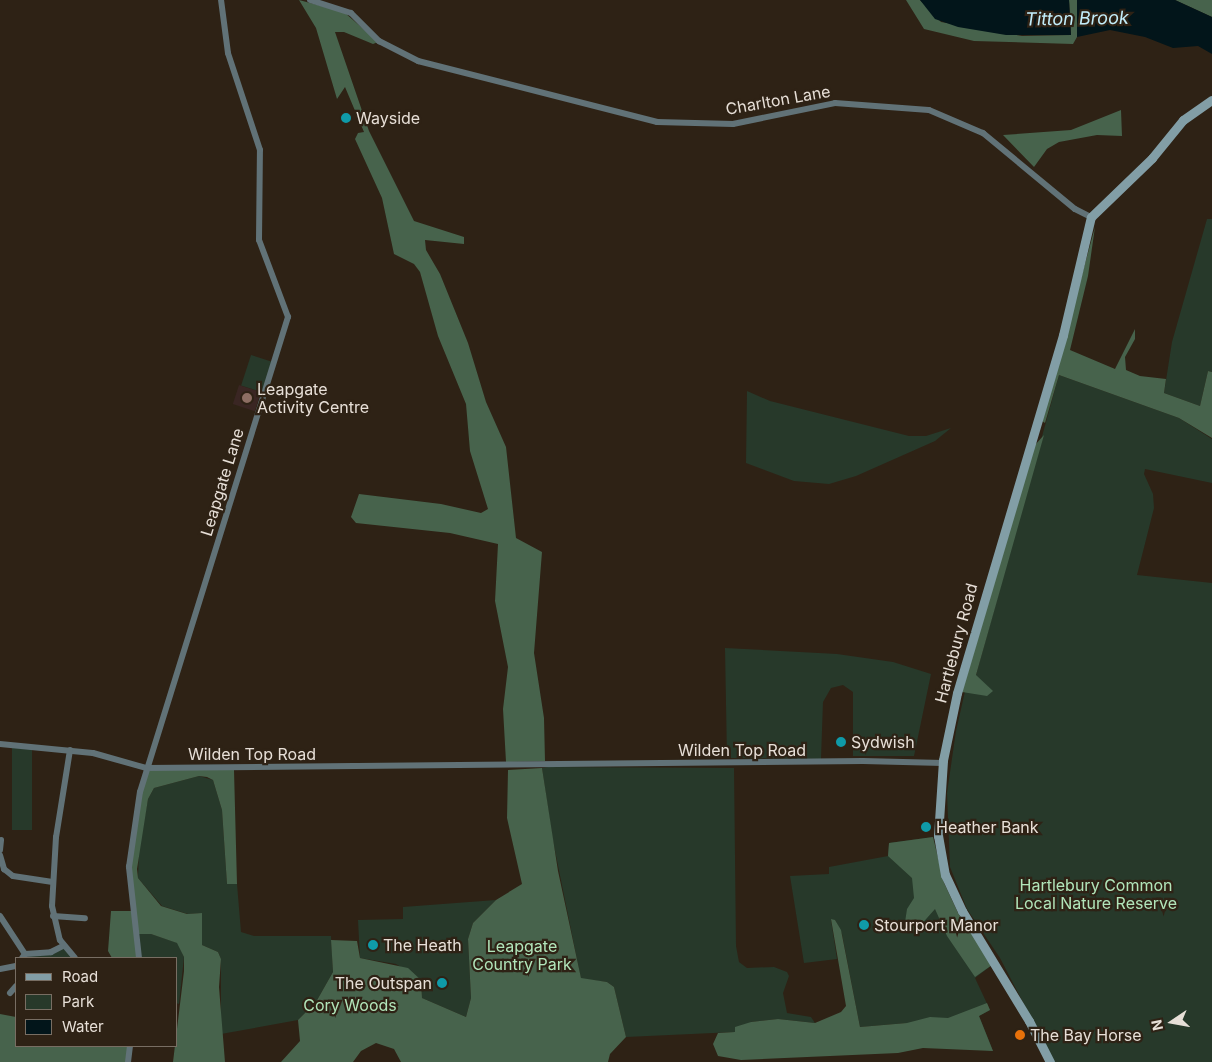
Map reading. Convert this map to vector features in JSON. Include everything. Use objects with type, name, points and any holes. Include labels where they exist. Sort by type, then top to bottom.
[{"type":"main road","points":[[1091,217],[1152,158],[1183,120],[1212,100]]},
{"type":"main road","name":"Hartlebury Road","points":[[1050,1062],[1029,1021],[962,911],[945,875],[938,836],[943,763],[957,693],[1063,335],[1091,217]]},
{"type":"street","name":"Leapgate Lane","points":[[138,957],[129,867],[146,768],[288,317],[259,240],[260,150],[228,53],[222,0]]},
{"type":"street","name":"Charlton Lane","points":[[310,0],[351,13],[379,41],[418,61],[657,122],[733,124],[835,103],[929,110],[983,133],[1074,209],[1091,217]]},
{"type":"street","name":"Wilden Top Road","points":[[0,744],[70,750],[146,768],[542,764],[943,763]]},
{"type":"street","points":[[70,750],[56,837],[53,916],[63,946],[74,957]]},
{"type":"street","points":[[135,765],[143,781]]},
{"type":"street","points":[[0,850],[1,840]]},
{"type":"street","points":[[0,855],[4,869],[13,876],[53,882]]},
{"type":"street","points":[[0,916],[24,956],[46,953],[63,946]]},
{"type":"street","points":[[53,916],[85,918]]},
{"type":"street","points":[[0,969],[15,966]]},
{"type":"street","points":[[10,993],[15,987]]},
{"type":"street","points":[[128,1062],[130,1047]]},
{"type":"shaded area","name":"Leapgate Activity Centre","points":[[239,385],[261,392],[255,411],[233,404]]},
{"type":"green space","points":[[299,0],[344,12],[378,42],[373,44],[344,32],[335,32],[369,131],[414,221],[464,237],[464,244],[425,240],[426,250],[440,274],[468,343],[486,402],[506,447],[516,538],[542,552],[534,653],[544,718],[545,761],[506,762],[503,709],[508,667],[495,601],[498,544],[450,533],[356,523],[351,517],[359,494],[441,504],[481,513],[488,509],[470,451],[466,404],[438,336],[420,272],[414,264],[394,254],[382,198],[355,139],[358,133],[364,132],[345,87],[337,99],[316,28]]},
{"type":"green space","points":[[906,0],[920,0],[941,22],[1022,36],[1071,35],[1069,0],[1077,0],[1077,37],[1073,44],[974,41],[924,29]]},
{"type":"green space","points":[[1175,0],[1212,0],[1212,17]]},
{"type":"green space","points":[[1121,110],[1122,136],[1097,135],[1059,142],[1047,149],[1034,167],[1003,135],[1071,130]]},
{"type":"green space","points":[[1207,219],[1212,219],[1212,372],[1208,371],[1200,406],[1164,393],[1172,342]]},
{"type":"green space","points":[[1095,227],[1088,276],[1070,350],[1115,369],[1135,329],[1135,339],[1125,357],[1126,370],[1140,376],[1166,379],[1164,393],[1200,406],[1208,371],[1212,372],[1212,438],[1179,418],[1059,375],[1045,423],[1042,421]]},
{"type":"green space","points":[[251,355],[272,362],[262,392],[241,385]]},
{"type":"green space","name":"Hartlebury Common Local Nature Reserve","points":[[1059,375],[1179,418],[1212,439],[1212,483],[1145,469],[1144,474],[1153,494],[1154,508],[1137,575],[1212,583],[1212,1062],[1054,1062],[1000,958],[967,909],[950,867],[947,793],[956,731],[966,687],[976,675]]},
{"type":"green space","points":[[747,391],[770,401],[909,436],[926,436],[951,428],[935,441],[856,476],[829,484],[794,481],[746,463]]},
{"type":"green space","points":[[1044,435],[976,675],[993,691],[987,696],[962,692],[1035,445]]},
{"type":"green space","points":[[725,648],[837,654],[893,662],[931,674],[914,756],[853,756],[853,692],[843,685],[831,688],[823,702],[821,759],[727,758]]},
{"type":"green space","points":[[12,746],[32,746],[32,830],[12,830]]},
{"type":"green space","points":[[146,768],[234,770],[237,884],[227,884],[222,810],[213,780],[207,777],[199,776],[154,788],[148,799],[137,869],[138,878],[161,906],[187,914],[202,913],[202,945],[218,952],[221,959],[219,987],[225,1062],[173,1062],[175,1047],[178,1047],[178,1021],[184,971],[184,957],[177,943],[151,934],[137,934],[139,957],[111,957],[108,951],[111,911],[132,911],[129,876]]},
{"type":"green space","points":[[542,768],[734,768],[736,946],[739,962],[747,968],[774,967],[787,972],[789,976],[783,993],[787,1013],[811,1017],[815,1023],[778,1019],[751,1022],[735,1032],[626,1037],[614,987],[607,982],[581,979],[552,836]]},
{"type":"green space","points":[[542,768],[558,871],[581,978],[607,982],[614,987],[626,1037],[610,1054],[608,1062],[401,1062],[394,1049],[376,1043],[361,1051],[353,1062],[281,1062],[300,1041],[298,1020],[316,1002],[333,972],[331,940],[357,941],[360,958],[408,968],[421,980],[422,998],[466,1017],[471,998],[468,939],[473,923],[496,900],[522,884],[507,818],[508,770]]},
{"type":"green space","points":[[199,776],[213,780],[222,810],[227,884],[237,884],[241,932],[254,936],[331,936],[333,972],[316,1002],[298,1020],[221,1034],[221,959],[218,952],[202,945],[201,913],[188,914],[162,906],[138,878],[139,848],[148,799],[154,788]]},
{"type":"green space","points":[[933,837],[944,883],[958,913],[992,965],[975,978],[990,1010],[979,1016],[993,1051],[977,1049],[907,1023],[860,1027],[842,934],[835,920],[831,920],[837,959],[804,963],[790,876],[829,874],[829,867],[888,856],[889,843]]},
{"type":"green space","points":[[933,837],[944,883],[958,913],[992,965],[975,977],[947,936],[935,909],[919,927],[911,932],[904,929],[907,909],[914,898],[912,878],[888,856],[889,843]]},
{"type":"green space","points":[[496,900],[473,923],[468,939],[471,998],[466,1017],[422,998],[421,980],[396,964],[360,958],[358,920],[403,919],[403,907]]},
{"type":"green space","points":[[831,919],[835,920],[841,930],[860,1027],[907,1023],[930,1017],[948,1018],[987,1003],[990,1010],[979,1016],[993,1051],[923,1048],[898,1053],[741,1060],[718,1056],[713,1044],[718,1033],[735,1032],[735,1027],[751,1022],[778,1019],[815,1023],[841,1012],[846,1006]]},
{"type":"green space","points":[[137,934],[151,934],[178,943],[184,957],[179,1004],[178,957],[139,957]]},
{"type":"green space","points":[[63,946],[74,957],[26,957]]},
{"type":"green space","points":[[0,1014],[15,1017],[15,1047],[130,1047],[128,1062],[0,1062]]},
{"type":"water","points":[[920,0],[1069,0],[1071,35],[1006,35],[958,27],[935,19]]},
{"type":"water","name":"Titton Brook","points":[[1077,0],[1175,0],[1212,17],[1212,54],[1198,46],[1173,48],[1145,37],[1110,30],[1077,37]]},
{"type":"place","name":"Wayside","points":[[346,118]]},
{"type":"place","name":"Leapgate Activity Centre","points":[[247,398]]},
{"type":"place","name":"Sydwish","points":[[841,742]]},
{"type":"place","name":"Heather Bank","points":[[926,827]]},
{"type":"place","name":"Stourport Manor","points":[[864,925]]},
{"type":"place","name":"The Heath","points":[[373,945]]},
{"type":"place","name":"The Outspan","points":[[442,983]]},
{"type":"place","name":"The Bay Horse","points":[[1020,1035]]},
{"type":"park label","name":"Leapgate Country Park","points":[[522,955]]},
{"type":"park label","name":"Cory Woods","points":[[350,1005]]}]
